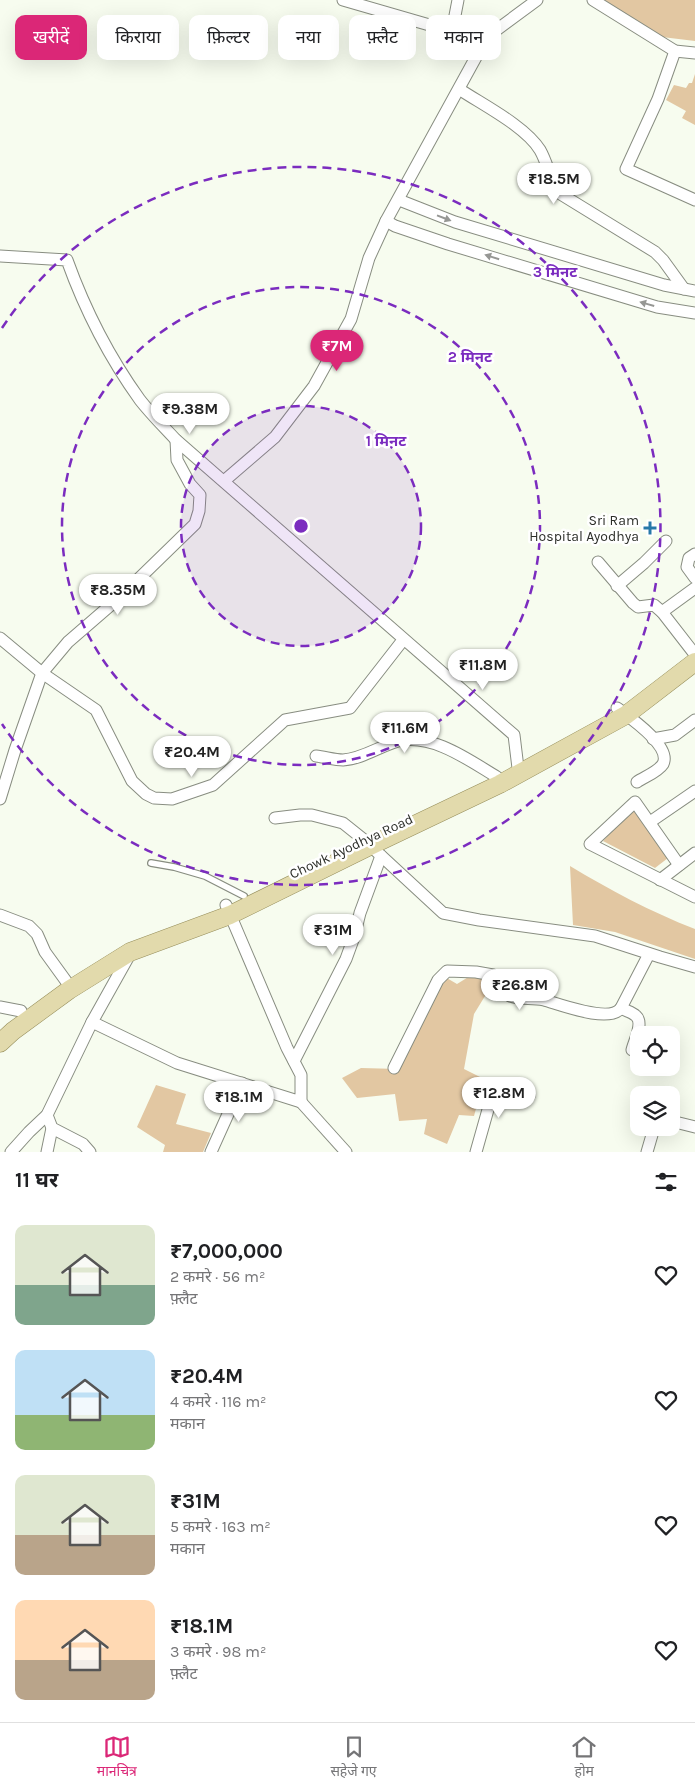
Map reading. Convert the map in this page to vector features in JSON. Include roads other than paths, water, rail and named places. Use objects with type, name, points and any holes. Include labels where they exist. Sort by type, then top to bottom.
[{"type":"main road","name":"Chowk Ayodhya Road","points":[[0,1030],[21,1011],[66,981],[133,948],[228,910],[244,896],[372,847],[497,777],[518,768],[578,733],[622,711],[694,655]]},
{"type":"main road","points":[[228,910],[372,847],[500,784],[622,711]]},
{"type":"main road","points":[[0,1043],[13,1031],[69,990],[133,948]]},
{"type":"street","points":[[343,0],[426,24]]},
{"type":"street","points":[[455,15],[458,0]]},
{"type":"street","points":[[501,27],[537,0]]},
{"type":"street","points":[[593,0],[675,51],[695,53]]},
{"type":"street","points":[[675,51],[658,99],[626,169],[695,200]]},
{"type":"street","points":[[224,481],[274,437],[314,386],[352,319],[369,258],[386,221],[475,60]]},
{"type":"street","points":[[459,89],[521,130],[533,141],[540,151],[559,193],[655,252],[689,290]]},
{"type":"street","points":[[399,200],[454,222],[664,286],[689,290]]},
{"type":"street","points":[[386,221],[448,244],[591,288],[657,307],[695,313]]},
{"type":"street","points":[[0,256],[67,260],[99,336],[141,400],[176,440],[514,736],[518,768]]},
{"type":"street","points":[[0,800],[42,673],[68,642],[120,597],[195,524],[199,511],[200,496],[190,484],[177,460],[176,440]]},
{"type":"street","points":[[617,586],[644,564],[666,541]]},
{"type":"street","points":[[695,554],[689,558],[687,567],[695,578]]},
{"type":"street","points":[[598,562],[636,606],[654,605],[662,612],[694,655]]},
{"type":"street","points":[[662,612],[695,588]]},
{"type":"street","points":[[0,638],[42,673],[96,710],[128,773],[139,788],[154,798],[172,799],[213,785],[285,720],[350,708],[403,640]]},
{"type":"street","points":[[622,711],[644,729],[661,749],[664,757],[664,762],[659,768],[637,782]]},
{"type":"street","points":[[653,739],[675,735],[695,720]]},
{"type":"street","points":[[316,756],[343,760],[399,741],[412,740],[450,749],[497,777]]},
{"type":"street","points":[[650,822],[695,791]]},
{"type":"street","points":[[679,866],[635,802],[590,844],[695,897]]},
{"type":"street","points":[[275,818],[300,814],[343,823],[372,847],[443,913],[479,920],[595,936],[695,967]]},
{"type":"street","points":[[294,1061],[346,959],[360,913],[372,847]]},
{"type":"street","points":[[660,880],[695,853]]},
{"type":"street","points":[[228,910],[301,1075],[301,1102]]},
{"type":"street","points":[[0,915],[29,926],[37,934],[46,952],[66,981]]},
{"type":"street","points":[[11,1152],[47,1115],[92,1022],[133,948]]},
{"type":"street","points":[[394,1068],[438,980],[447,971],[476,972],[493,975],[507,994],[516,998],[542,1000],[581,1012],[612,1014],[619,1012],[649,954]]},
{"type":"street","points":[[0,1006],[21,1011]]},
{"type":"street","points":[[621,1008],[636,1016],[639,1020],[639,1026]]},
{"type":"street","points":[[92,1022],[177,1063],[301,1102],[346,1152]]},
{"type":"street","points":[[211,1152],[242,1083]]},
{"type":"street","points":[[476,1152],[494,1092],[507,1090],[529,1096]]},
{"type":"street","points":[[47,1115],[52,1128],[47,1152]]},
{"type":"street","points":[[680,1123],[695,1127]]},
{"type":"street","points":[[52,1128],[83,1144],[90,1152]]},
{"type":"street","points":[[647,1152],[652,1136]]},
{"type":"lane","points":[[151,864],[174,867],[205,876],[244,896]]},
{"type":"place","name":"Sri Ram Hospital Ayodhya","points":[[650,528]]}]
